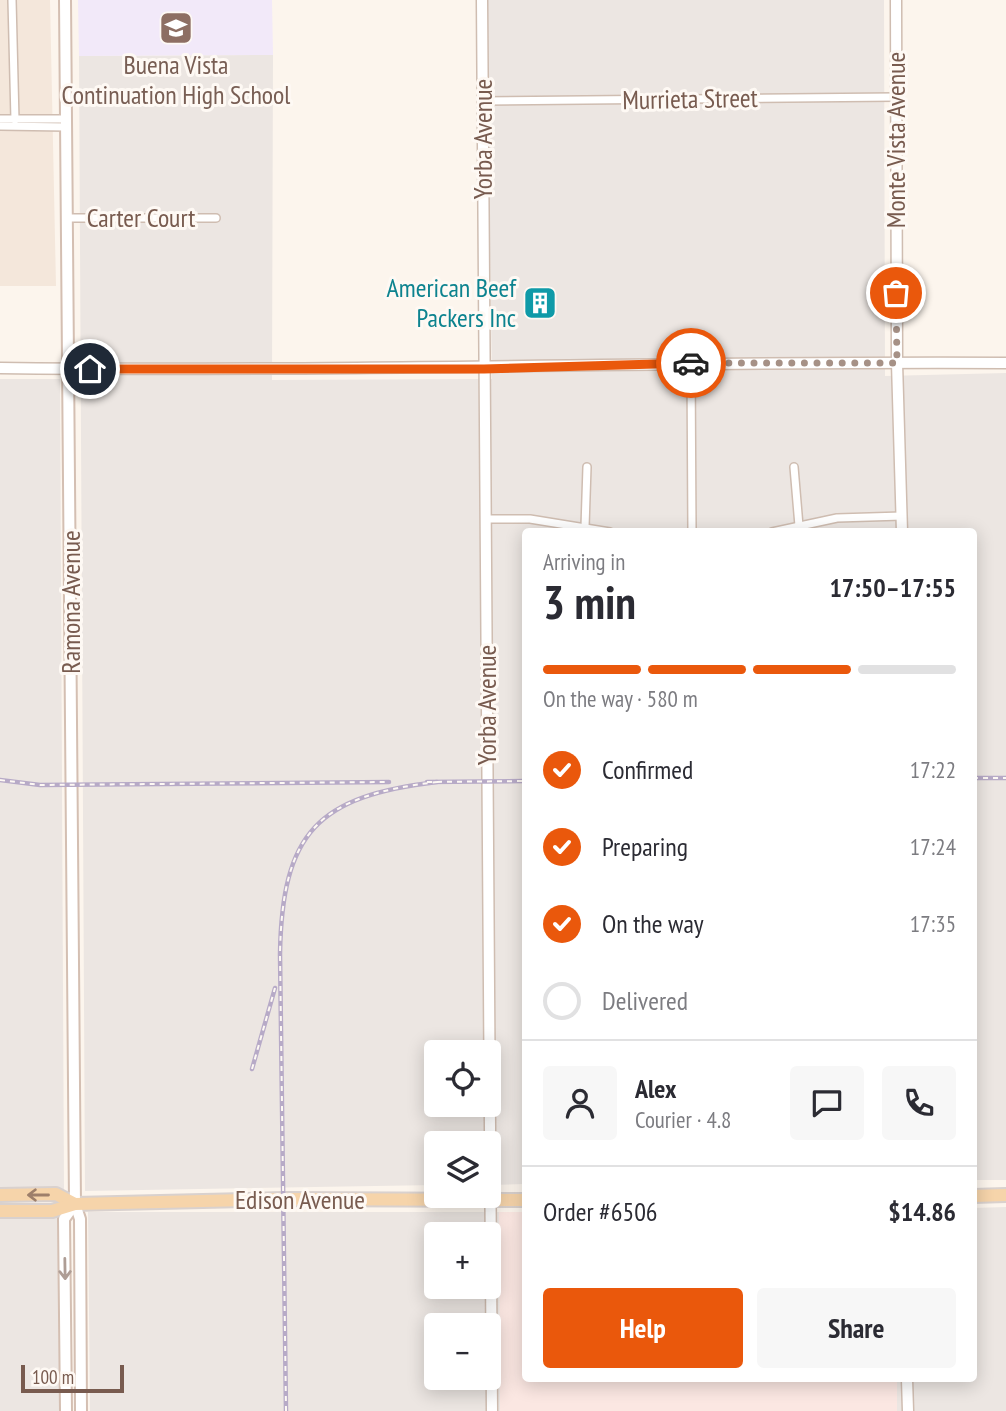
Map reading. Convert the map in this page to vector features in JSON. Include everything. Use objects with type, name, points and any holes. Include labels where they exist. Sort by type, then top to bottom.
[{"type":"main road","name":"Ramona Avenue","points":[[65,0],[75,1203],[80,1219],[81,1411]]},
{"type":"main road","name":"Edison Avenue","points":[[0,1195],[56,1195],[75,1203]]},
{"type":"main road","points":[[977,1196],[1006,1195]]},
{"type":"main road","name":"Edison Avenue","points":[[0,1211],[52,1211],[75,1203],[424,1200]]},
{"type":"main road","name":"Edison Avenue","points":[[501,1200],[522,1200]]},
{"type":"main road","name":"Ramona Avenue","points":[[66,1411],[64,1219],[75,1203]]},
{"type":"street","points":[[12,0],[15,120]]},
{"type":"street","name":"Yorba Avenue","points":[[482,0],[490,1131]]},
{"type":"street","name":"Monte Vista Avenue","points":[[895,0],[897,363],[902,528]]},
{"type":"street","name":"Murrieta Street","points":[[483,101],[896,97]]},
{"type":"street","points":[[0,119],[66,123]]},
{"type":"street","points":[[0,126],[66,123]]},
{"type":"street","name":"Carter Court","points":[[67,218],[216,218]]},
{"type":"street","points":[[0,368],[484,369],[691,363],[1006,363]]},
{"type":"street","points":[[691,363],[692,528]]},
{"type":"street","points":[[584,527],[587,467]]},
{"type":"street","points":[[793,467],[799,526]]},
{"type":"street","points":[[790,528],[837,518],[902,516]]},
{"type":"street","points":[[486,519],[530,519],[589,528]]},
{"type":"street","name":"Yorba Avenue","points":[[491,1208],[492,1411]]},
{"type":"street","points":[[907,1382],[908,1411]]},
{"type":"shaded area","points":[[0,0],[50,0],[56,286],[0,286]]},
{"type":"shaded area","name":"Buena Vista Continuation High School","points":[[78,0],[272,0],[273,55],[79,56]]},
{"type":"shaded area","points":[[486,0],[884,0],[885,376],[1006,373],[1006,1180],[977,1180],[977,528],[522,528],[522,1184],[501,1185],[501,1131],[424,1131],[424,1185],[85,1191],[79,56],[273,55],[272,380],[492,379]]},
{"type":"shaded area","points":[[0,379],[60,379],[64,1190],[0,1191]]},
{"type":"shaded area","points":[[1006,1207],[1006,1411],[897,1411],[897,1382],[977,1382],[977,1208]]},
{"type":"shaded area","points":[[88,1212],[499,1212],[499,1222],[424,1222],[424,1299],[499,1299],[500,1313],[424,1313],[424,1390],[500,1390],[500,1411],[90,1411]]},
{"type":"shaded area","points":[[499,1212],[522,1212],[522,1382],[897,1382],[897,1411],[500,1411]]},
{"type":"shaded area","points":[[58,1217],[60,1411],[0,1411],[0,1218]]},
{"type":"railway","points":[[977,778],[1006,778]]},
{"type":"railway","points":[[0,780],[40,785],[389,782]]},
{"type":"railway","points":[[427,782],[522,781]]},
{"type":"railway","points":[[286,1411],[280,954],[282,912],[289,878],[299,850],[315,828],[336,810],[396,788],[437,782]]},
{"type":"railway","points":[[252,1069],[275,988]]},
{"type":"way so far","points":[[691,363],[897,363],[896,293]]},
{"type":"place","name":"Buena Vista Continuation High School","points":[[176,28]]},
{"type":"place","name":"American Beef Packers Inc","points":[[540,303]]},
{"type":"route","points":[[90,369],[484,369],[691,363]]}]
